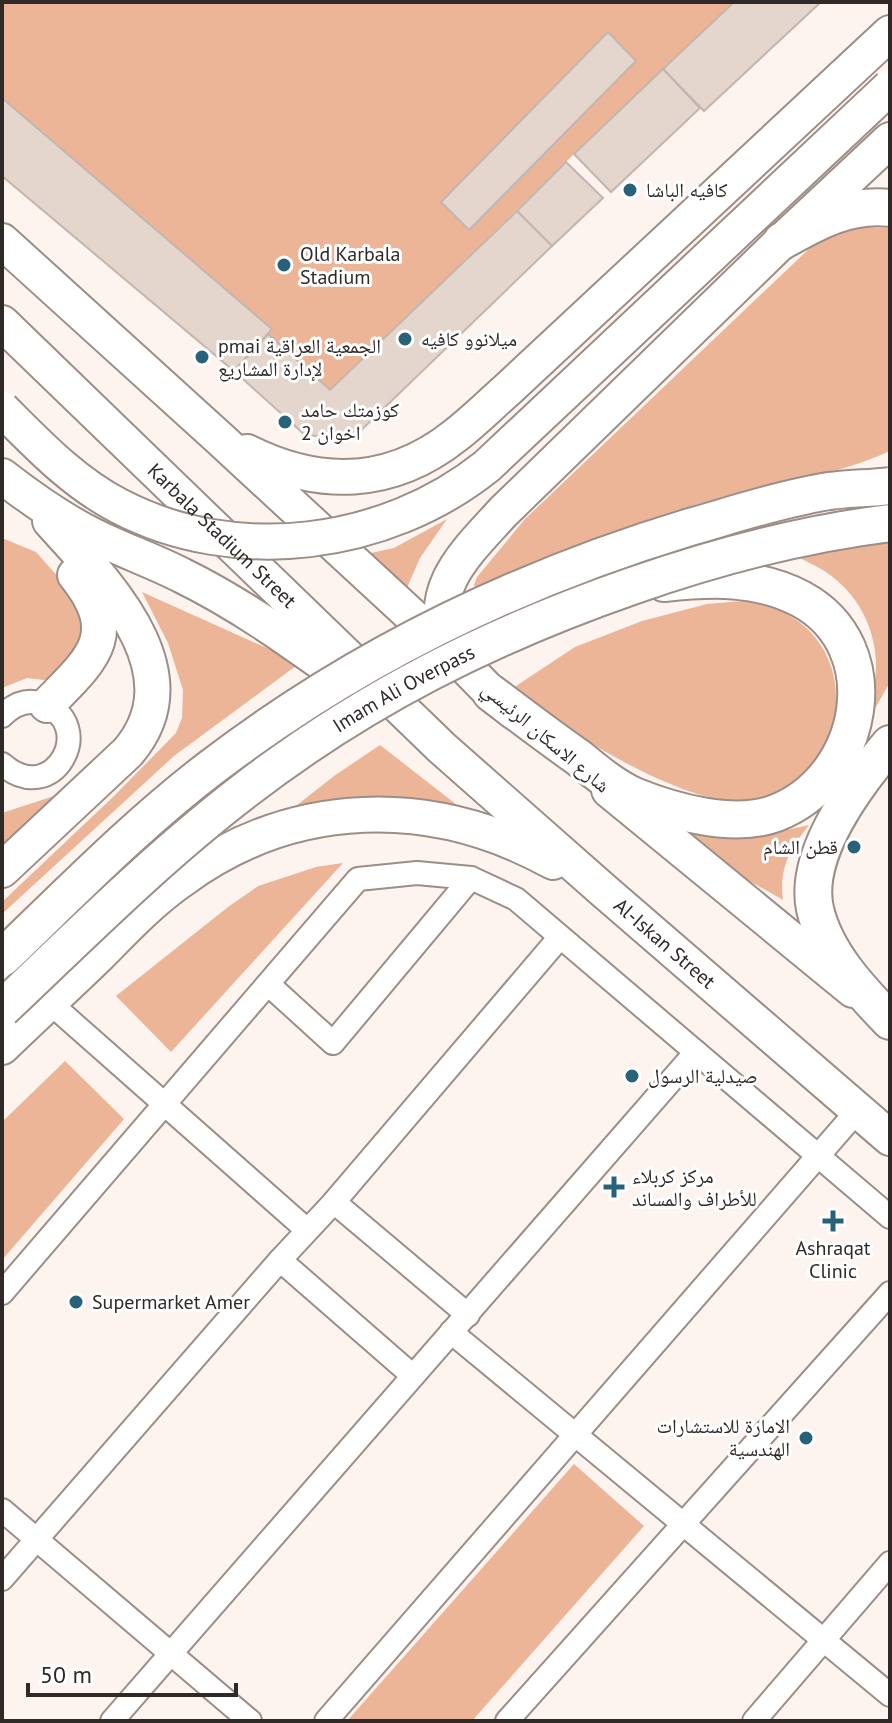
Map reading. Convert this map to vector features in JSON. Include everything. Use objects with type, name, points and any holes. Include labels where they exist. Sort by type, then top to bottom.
[{"type":"highway","points":[[782,241],[823,219],[850,209],[879,207]]},
{"type":"highway","points":[[823,492],[890,467]]},
{"type":"highway","name":"Imam Ali Overpass","points":[[2,958],[96,868],[201,775],[298,706],[386,653],[516,590],[627,546],[789,499],[823,492],[890,486]]},
{"type":"highway","name":"Imam Ali Overpass","points":[[2,1009],[119,897],[202,825],[316,739],[380,699],[491,641],[577,605],[767,544],[890,523]]},
{"type":"highway","points":[[491,693],[607,780],[631,794],[660,805],[699,815],[751,819],[775,814],[798,803],[832,770],[847,743],[856,710],[857,689],[849,656],[828,619],[802,600],[772,587],[743,581],[715,579],[627,588]]},
{"type":"highway","points":[[890,744],[873,764],[828,835],[813,880],[814,906],[834,952],[854,984],[890,1021]]},
{"type":"main road","points":[[2,241],[218,437],[271,464],[292,470],[348,478],[374,475],[401,468],[455,436],[890,33]]},
{"type":"main road","points":[[2,409],[70,473],[117,505],[143,518],[202,534],[256,541],[313,540],[377,525],[451,492],[487,466],[890,87]]},
{"type":"main road","points":[[451,652],[443,629],[442,603],[446,587],[453,571],[503,512],[890,140]]},
{"type":"main road","name":"Karbala Stadium Street","points":[[2,323],[442,748]]},
{"type":"main road","points":[[507,390],[501,413],[503,425],[514,445],[534,458],[557,459]]},
{"type":"main road","name":"شارع الاسكان الرئيسي","points":[[218,437],[451,652],[491,693],[890,1021]]},
{"type":"main road","points":[[10,485],[89,533],[182,576],[260,620],[442,748]]},
{"type":"main road","points":[[10,485],[88,591],[98,613],[100,627],[96,647],[77,675],[47,705]]},
{"type":"main road","points":[[2,870],[128,752],[149,718],[153,698],[149,668],[140,638],[125,610],[102,578],[10,485]]},
{"type":"main road","name":"Al-Iskan Street","points":[[442,748],[890,1138]]},
{"type":"main road","points":[[2,1047],[152,903],[179,881],[240,845],[307,822],[378,814],[452,822],[528,848],[603,890]]},
{"type":"street","points":[[2,716],[23,702],[47,705],[58,713],[69,735],[64,758],[57,768],[46,774],[22,777],[2,764]]},
{"type":"street","points":[[2,1293],[358,879],[417,873],[471,878],[516,899],[890,1217]]},
{"type":"street","points":[[268,984],[333,1043],[471,878]]},
{"type":"street","points":[[2,1579],[334,1202],[560,937]]},
{"type":"street","points":[[49,1002],[307,1230]]},
{"type":"street","points":[[112,1721],[696,1052]]},
{"type":"street","points":[[326,1721],[858,1110]]},
{"type":"street","points":[[334,1202],[468,1315]]},
{"type":"street","points":[[280,1260],[413,1376]]},
{"type":"street","points":[[507,1721],[890,1293]]},
{"type":"street","points":[[451,1332],[890,1695]]},
{"type":"street","points":[[2,1510],[250,1721]]},
{"type":"street","points":[[754,1721],[890,1563]]},
{"type":"shaded area","name":"Old Karbala Stadium","points":[[2,2],[734,2],[295,426],[2,176]]},
{"type":"shaded area","points":[[865,227],[890,228],[890,451],[827,473],[718,498],[656,517],[477,590],[474,585],[477,577],[525,519],[813,245],[840,232]]},
{"type":"shaded area","points":[[447,519],[420,558],[405,592],[366,554],[394,548]]},
{"type":"shaded area","points":[[2,538],[36,552],[86,608],[89,633],[52,678],[27,678],[2,688]]},
{"type":"shaded area","points":[[890,542],[890,682],[868,721],[876,665],[870,628],[852,595],[843,586],[825,571],[796,556]]},
{"type":"shaded area","points":[[142,592],[300,663],[174,756],[2,914],[2,902],[176,733],[182,718],[183,690],[168,643]]},
{"type":"shaded area","points":[[742,601],[772,607],[798,621],[818,641],[830,664],[836,689],[835,715],[828,740],[815,762],[796,781],[772,794],[736,801],[712,798],[674,786],[599,748],[513,688],[575,647],[642,621],[707,604]]},
{"type":"shaded area","points":[[380,745],[466,812],[287,813],[334,776]]},
{"type":"shaded area","points":[[57,795],[42,818],[2,861],[2,813]]},
{"type":"shaded area","points":[[809,825],[784,868],[783,900],[706,856],[687,837],[695,832],[725,837],[752,836]]},
{"type":"shaded area","points":[[343,863],[171,1052],[116,996],[258,886],[316,867]]},
{"type":"shaded area","points":[[65,1061],[124,1119],[2,1260],[2,1122]]},
{"type":"shaded area","points":[[574,1464],[644,1526],[472,1721],[347,1721]]},
{"type":"building","points":[[734,2],[821,2],[704,111],[663,69]]},
{"type":"building","points":[[608,32],[636,61],[469,230],[441,202]]},
{"type":"building","points":[[663,69],[700,108],[611,192],[574,154]]},
{"type":"building","points":[[2,98],[272,329],[234,371],[2,176]]},
{"type":"building","points":[[566,162],[603,198],[552,246],[517,211]]},
{"type":"building","points":[[517,211],[552,246],[352,439],[305,435],[234,371],[268,334],[330,390]]},
{"type":"place","name":"كافيه الباشا","points":[[630,190]]},
{"type":"place","name":"Old Karbala Stadium","points":[[284,265]]},
{"type":"place","name":"ميلانوو كافيه","points":[[405,339]]},
{"type":"place","name":"pmai الجمعية العراقية لإدارة المشاريع","points":[[202,357]]},
{"type":"place","name":"كوزمتك حامد اخوان 2","points":[[285,422]]},
{"type":"place","name":"قطن الشام","points":[[854,847]]},
{"type":"place","name":"صيدلية الرسول","points":[[632,1076]]},
{"type":"place","name":"مركز كربلاء للأطراف والمساند","points":[[614,1187]]},
{"type":"place","name":"Ashraqat Clinic","points":[[833,1221]]},
{"type":"place","name":"Supermarket Amer","points":[[76,1302]]},
{"type":"place","name":"الامارة للاستشارات الهندسية","points":[[806,1438]]}]
